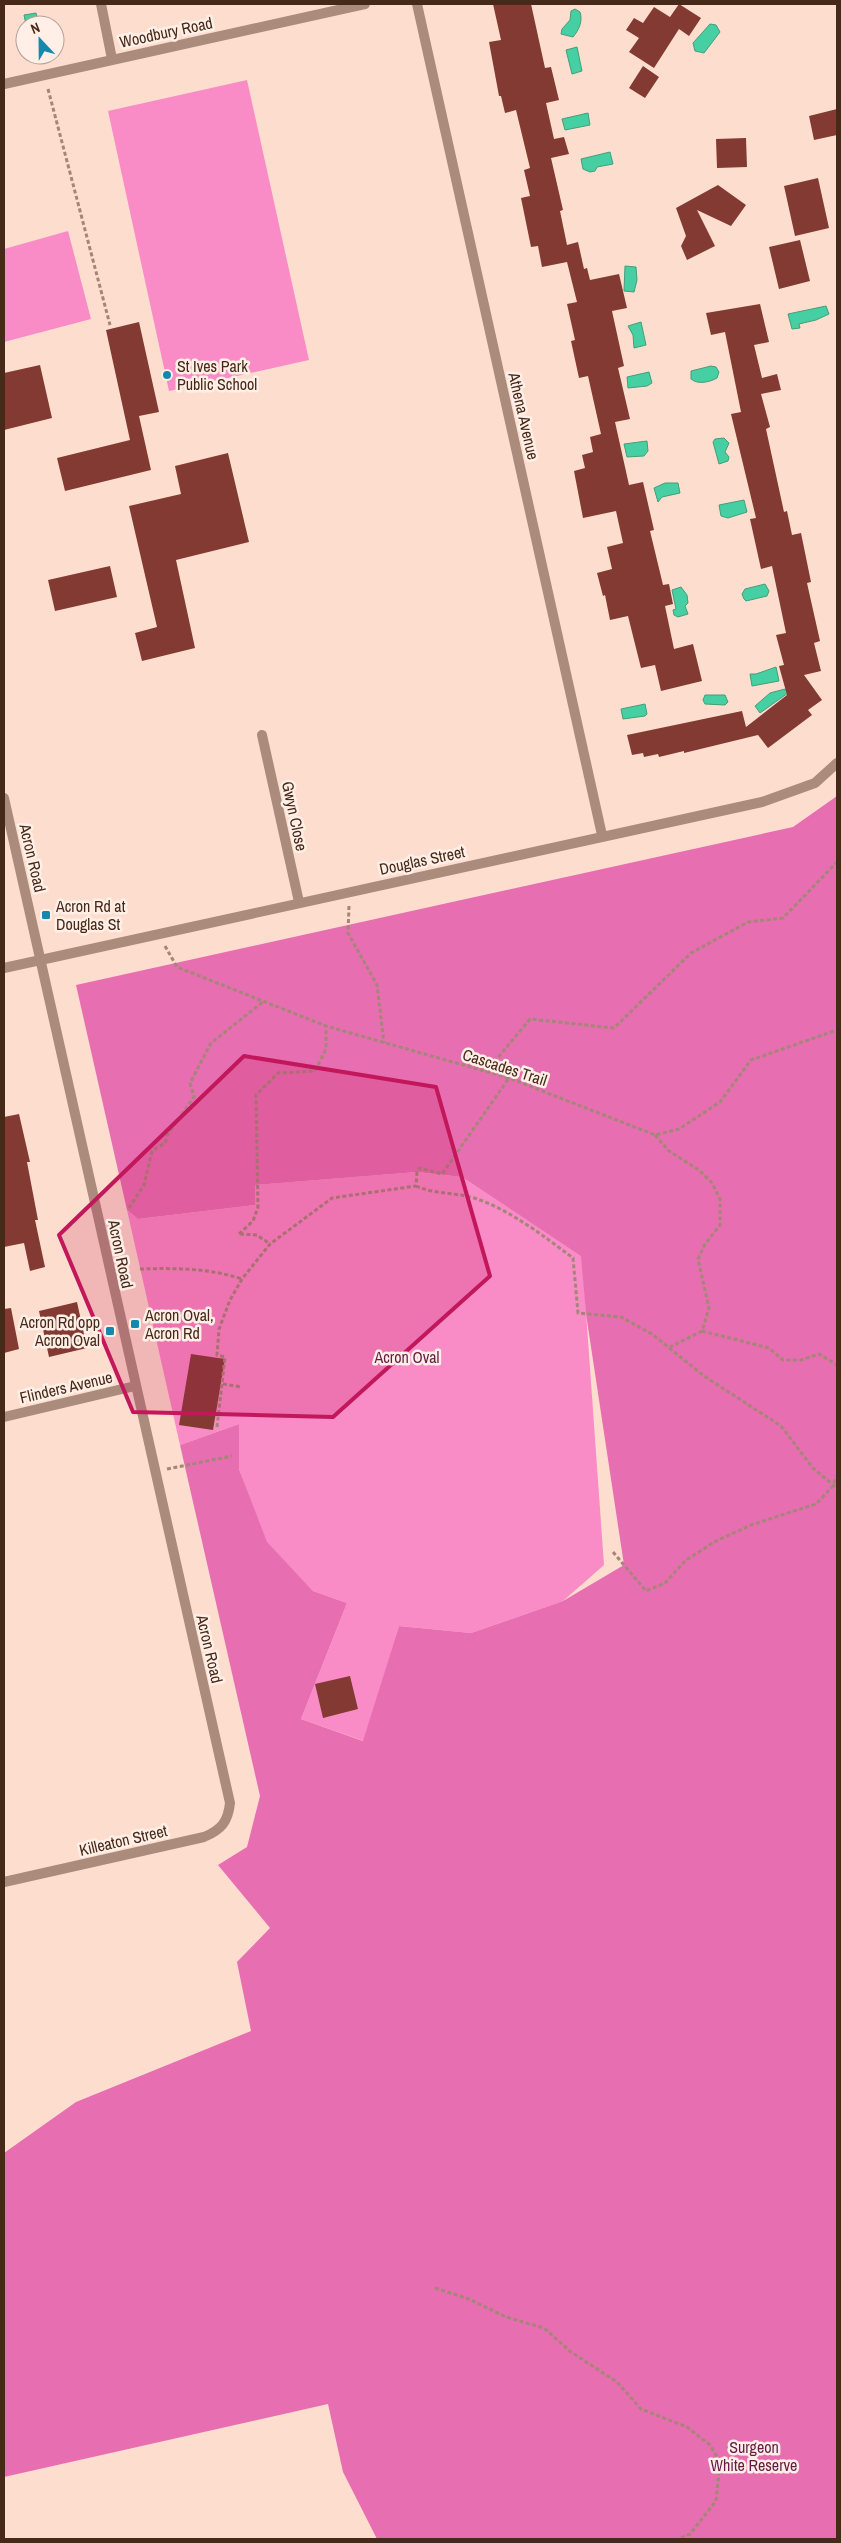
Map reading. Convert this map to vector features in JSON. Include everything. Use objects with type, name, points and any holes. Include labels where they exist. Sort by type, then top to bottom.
[{"type":"street","points":[[101,4],[112,59]]},
{"type":"street","name":"Woodbury Road","points":[[4,84],[365,4]]},
{"type":"street","name":"Athena Avenue","points":[[417,4],[602,836]]},
{"type":"street","name":"Gwyn Close","points":[[262,735],[299,902]]},
{"type":"street","name":"Douglas Street","points":[[4,968],[762,802],[815,783],[837,763]]},
{"type":"street","name":"Acron Road","points":[[4,798],[134,1386],[230,1803]]},
{"type":"street","name":"Flinders Avenue","points":[[4,1417],[134,1386]]},
{"type":"street","name":"Killeaton Street","points":[[4,1882],[204,1837],[223,1826],[229,1816],[230,1803]]},
{"type":"path","points":[[44,75],[110,325]]},
{"type":"path","points":[[486,1072],[530,1019],[614,1028],[690,954],[748,922],[783,918],[837,862]]},
{"type":"path","points":[[349,891],[348,934],[377,985],[384,1043]]},
{"type":"path","name":"Cascades Trail","points":[[158,934],[177,967],[326,1026],[508,1078],[655,1135]]},
{"type":"path","points":[[129,1208],[144,1185],[152,1151],[165,1143],[168,1134],[194,1097],[190,1083],[211,1043],[264,1001]]},
{"type":"path","points":[[270,1244],[257,1235],[239,1234],[254,1221],[258,1207],[256,1095],[278,1073],[315,1071],[326,1049],[326,1026]]},
{"type":"path","points":[[702,1331],[709,1308],[698,1259],[705,1244],[720,1225],[720,1199],[712,1183],[699,1170],[669,1151],[655,1135],[679,1129],[720,1102],[751,1060],[837,1030]]},
{"type":"path","points":[[416,1186],[417,1172],[420,1168],[442,1174],[508,1078]]},
{"type":"path","points":[[217,1427],[225,1357],[217,1355],[219,1329],[230,1300],[242,1279],[270,1244],[332,1198],[416,1186],[444,1195],[476,1198],[516,1219],[573,1258],[578,1313],[621,1317],[652,1334],[704,1376],[781,1426],[813,1468],[835,1487]]},
{"type":"path","points":[[140,1269],[177,1268],[228,1274],[242,1279]]},
{"type":"path","points":[[670,1347],[702,1331],[769,1348],[783,1360],[802,1360],[819,1354],[837,1365]]},
{"type":"path","points":[[223,1384],[242,1387]]},
{"type":"path","points":[[154,1472],[232,1456]]},
{"type":"path","points":[[613,1552],[646,1591],[665,1583],[686,1560],[716,1541],[751,1525],[816,1504],[835,1487],[837,1475]]},
{"type":"path","points":[[435,2288],[468,2299],[506,2317],[544,2328],[571,2352],[617,2382],[641,2409],[687,2427],[710,2445],[720,2462],[716,2501],[690,2534],[678,2539]]},
{"type":"highlighted area","points":[[244,1056],[436,1087],[490,1276],[333,1417],[133,1412],[59,1235]]},
{"type":"green space","points":[[247,80],[309,360],[169,391],[108,111]]},
{"type":"green space","points":[[68,231],[91,319],[4,342],[4,249]]},
{"type":"green space","name":"Surgeon White Reserve","points":[[837,796],[837,2539],[377,2539],[343,2472],[328,2404],[4,2477],[4,2153],[76,2102],[251,2031],[237,1962],[270,1928],[218,1865],[247,1847],[260,1796],[180,1445],[239,1424],[239,1469],[267,1542],[313,1591],[347,1603],[301,1719],[363,1741],[399,1626],[471,1633],[563,1601],[624,1565],[586,1314],[581,1256],[462,1177],[417,1172],[255,1185],[255,1205],[138,1219],[127,1210],[76,985],[793,827]]},
{"type":"green space","name":"Acron Oval","points":[[417,1172],[462,1177],[582,1256],[604,1565],[563,1601],[471,1633],[399,1626],[364,1741],[301,1719],[347,1603],[313,1591],[266,1542],[239,1469],[239,1424],[180,1445],[127,1210],[138,1219],[255,1205],[254,1185]]},
{"type":"shaded area","points":[[575,9],[581,15],[581,22],[577,31],[573,37],[561,34],[562,29],[570,20],[571,11]]},
{"type":"shaded area","points":[[710,24],[716,25],[720,32],[704,53],[695,51],[693,43]]},
{"type":"shaded area","points":[[577,47],[582,71],[572,74],[566,50]]},
{"type":"shaded area","points":[[588,113],[590,125],[565,130],[562,119]]},
{"type":"shaded area","points":[[610,152],[613,164],[597,167],[595,171],[590,172],[583,169],[581,159]]},
{"type":"shaded area","points":[[625,266],[636,267],[637,280],[634,292],[624,291]]},
{"type":"shaded area","points":[[826,306],[829,314],[816,320],[799,324],[800,328],[792,329],[788,314]]},
{"type":"shaded area","points":[[641,322],[646,345],[634,348],[633,335],[628,326]]},
{"type":"shaded area","points":[[711,366],[716,367],[719,372],[717,378],[704,382],[697,382],[691,379],[691,371]]},
{"type":"shaded area","points":[[649,372],[652,383],[647,386],[628,388],[627,377]]},
{"type":"shaded area","points":[[724,438],[729,443],[725,452],[729,457],[728,461],[719,464],[713,442],[715,439]]},
{"type":"shaded area","points":[[647,441],[648,451],[644,456],[627,457],[624,444]]},
{"type":"shaded area","points":[[665,483],[678,483],[680,493],[662,497],[658,502],[654,488]]},
{"type":"shaded area","points":[[744,500],[747,512],[728,518],[721,516],[719,505]]},
{"type":"shaded area","points":[[765,584],[769,591],[767,596],[746,601],[744,599],[742,594],[745,589]]},
{"type":"shaded area","points":[[681,587],[687,595],[688,603],[685,606],[688,614],[678,617],[674,615],[673,610],[676,609],[672,590]]},
{"type":"shaded area","points":[[776,667],[779,681],[752,686],[750,674],[756,674]]},
{"type":"shaded area","points":[[785,689],[788,693],[760,713],[755,706],[770,693]]},
{"type":"shaded area","points":[[705,695],[725,695],[728,702],[725,705],[705,704],[703,700]]},
{"type":"shaded area","points":[[645,704],[647,714],[645,716],[623,719],[621,709]]},
{"type":"building","points":[[493,4],[531,4],[545,68],[551,67],[559,100],[546,103],[554,139],[564,137],[569,154],[551,158],[563,210],[560,211],[567,245],[578,242],[584,269],[587,268],[590,280],[619,274],[627,308],[612,311],[624,366],[618,368],[630,419],[615,422],[629,485],[643,482],[654,530],[650,531],[663,585],[669,584],[673,604],[665,606],[674,649],[693,644],[702,681],[661,691],[655,665],[641,668],[628,616],[610,620],[605,595],[603,596],[597,573],[612,569],[607,547],[623,543],[616,511],[583,518],[574,471],[585,468],[582,455],[593,452],[590,437],[601,434],[588,376],[579,378],[571,341],[575,340],[567,304],[577,302],[567,262],[542,267],[538,246],[531,247],[521,198],[530,196],[524,170],[530,168],[516,110],[505,113],[501,96],[499,96],[489,42],[501,40]]},
{"type":"building","points":[[679,4],[701,18],[689,36],[679,29],[654,68],[629,52],[639,38],[626,30],[634,18],[643,23],[654,7],[670,17]]},
{"type":"building","points":[[643,66],[659,77],[645,98],[629,88]]},
{"type":"building","points":[[837,109],[837,135],[814,140],[809,116]]},
{"type":"building","points":[[746,138],[747,167],[717,168],[716,139]]},
{"type":"building","points":[[818,178],[829,228],[795,236],[784,186]]},
{"type":"building","points":[[718,185],[746,205],[731,226],[697,210],[715,246],[687,260],[681,246],[686,236],[676,208]]},
{"type":"building","points":[[800,240],[810,281],[779,289],[769,247]]},
{"type":"building","points":[[760,304],[769,342],[754,345],[762,378],[777,374],[781,390],[761,394],[770,427],[766,429],[784,512],[787,511],[792,535],[801,533],[811,582],[807,583],[820,641],[814,643],[821,671],[804,675],[822,700],[808,710],[812,715],[768,748],[758,735],[684,753],[684,751],[659,757],[658,754],[644,757],[643,753],[632,755],[627,735],[742,711],[746,727],[787,695],[779,666],[784,665],[776,635],[786,633],[772,566],[761,569],[750,519],[756,518],[731,414],[741,412],[725,332],[711,335],[706,313]]},
{"type":"building","points":[[139,322],[159,412],[139,416],[151,470],[65,491],[57,458],[130,440],[106,330]]},
{"type":"building","points":[[40,365],[52,418],[4,430],[4,373]]},
{"type":"building","points":[[228,453],[249,542],[176,560],[195,648],[142,661],[135,633],[157,627],[129,506],[181,494],[175,466]]},
{"type":"building","points":[[110,566],[117,597],[55,611],[48,580]]},
{"type":"building","points":[[19,1114],[30,1162],[27,1162],[38,1220],[35,1220],[45,1267],[30,1271],[24,1243],[4,1247],[4,1117]]},
{"type":"building","points":[[77,1302],[87,1348],[49,1357],[39,1311]]},
{"type":"building","points":[[11,1308],[19,1349],[4,1353],[4,1309]]},
{"type":"building","points":[[191,1354],[225,1359],[213,1430],[179,1425]]},
{"type":"building","points":[[350,1676],[358,1709],[323,1718],[315,1684]]},
{"type":"place","name":"St Ives Park Public School","points":[[167,375]]},
{"type":"place","name":"Acron Rd at Douglas St","points":[[46,915]]},
{"type":"place","name":"Acron Oval, Acron Rd","points":[[135,1324]]},
{"type":"place","name":"Acron Rd opp Acron Oval","points":[[110,1331]]}]
